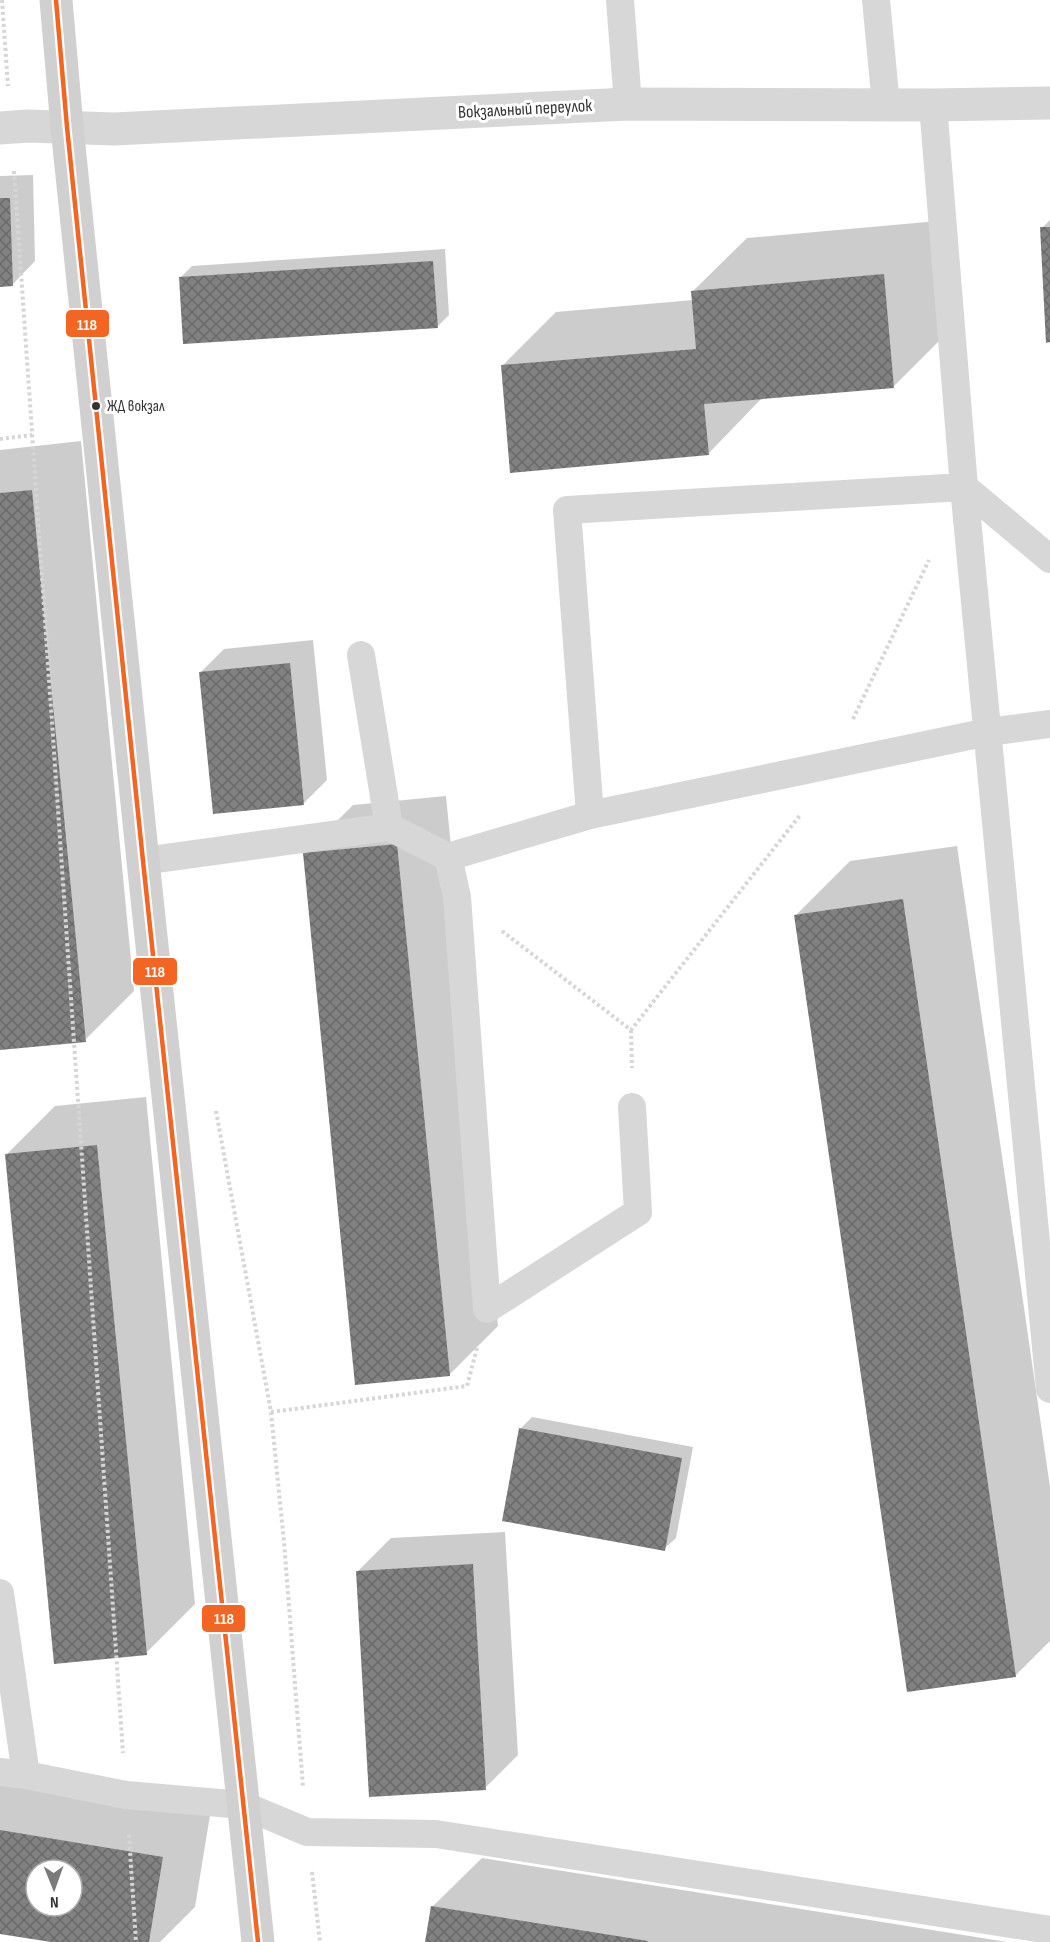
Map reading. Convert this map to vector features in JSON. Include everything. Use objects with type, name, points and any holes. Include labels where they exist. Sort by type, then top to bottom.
[{"type":"main road","points":[[56,0],[143,861],[258,1942]]},
{"type":"street","name":"Вокзальный переулок","points":[[0,128],[114,129],[628,104],[1050,103]]},
{"type":"lane","points":[[620,0],[628,104]]},
{"type":"lane","points":[[876,0],[886,105]]},
{"type":"lane","points":[[933,105],[964,487],[1050,1389]]},
{"type":"lane","points":[[590,815],[567,510],[964,487],[1050,560]]},
{"type":"lane","points":[[360,655],[388,827]]},
{"type":"lane","points":[[143,861],[388,827],[448,857],[590,815],[988,732],[1050,724]]},
{"type":"lane","points":[[448,857],[457,897],[488,1310],[638,1212],[632,1107]]},
{"type":"lane","points":[[0,1593],[13,1774],[126,1795],[243,1805],[307,1832],[436,1834],[1050,1930]]},
{"type":"path","points":[[2,0],[8,94]]},
{"type":"path","points":[[13,164],[136,1942]]},
{"type":"path","points":[[0,439],[32,435]]},
{"type":"path","points":[[215,1105],[271,1412],[284,1542],[307,1832],[320,1942]]},
{"type":"path","points":[[271,1412],[467,1386],[488,1310]]},
{"type":"building","points":[[0,198],[10,198],[13,286],[0,287]]},
{"type":"building","points":[[1040,227],[1050,227],[1050,342],[1046,343]]},
{"type":"building","points":[[433,261],[438,328],[183,344],[179,277]]},
{"type":"building","points":[[884,274],[894,388],[704,404],[709,455],[510,473],[501,365],[696,349],[691,291]]},
{"type":"building","points":[[32,490],[86,1042],[0,1050],[0,493]]},
{"type":"building","points":[[290,663],[304,805],[213,814],[199,672]]},
{"type":"building","points":[[397,844],[450,1376],[355,1385],[303,853]]},
{"type":"building","points":[[903,899],[1016,1677],[907,1692],[794,915]]},
{"type":"building","points":[[97,1145],[147,1655],[54,1664],[5,1154]]},
{"type":"building","points":[[519,1428],[682,1458],[665,1551],[502,1521]]},
{"type":"building","points":[[473,1564],[486,1790],[369,1797],[356,1571]]},
{"type":"building","points":[[0,1830],[163,1857],[149,1942],[51,1942],[0,1934]]},
{"type":"building","points":[[431,1906],[648,1941],[425,1942]]},
{"type":"transit line","name":"118","points":[[56,0],[67,127],[143,861],[258,1942]]},
{"type":"place","name":"ЖД вокзал","points":[[96,406]]}]
